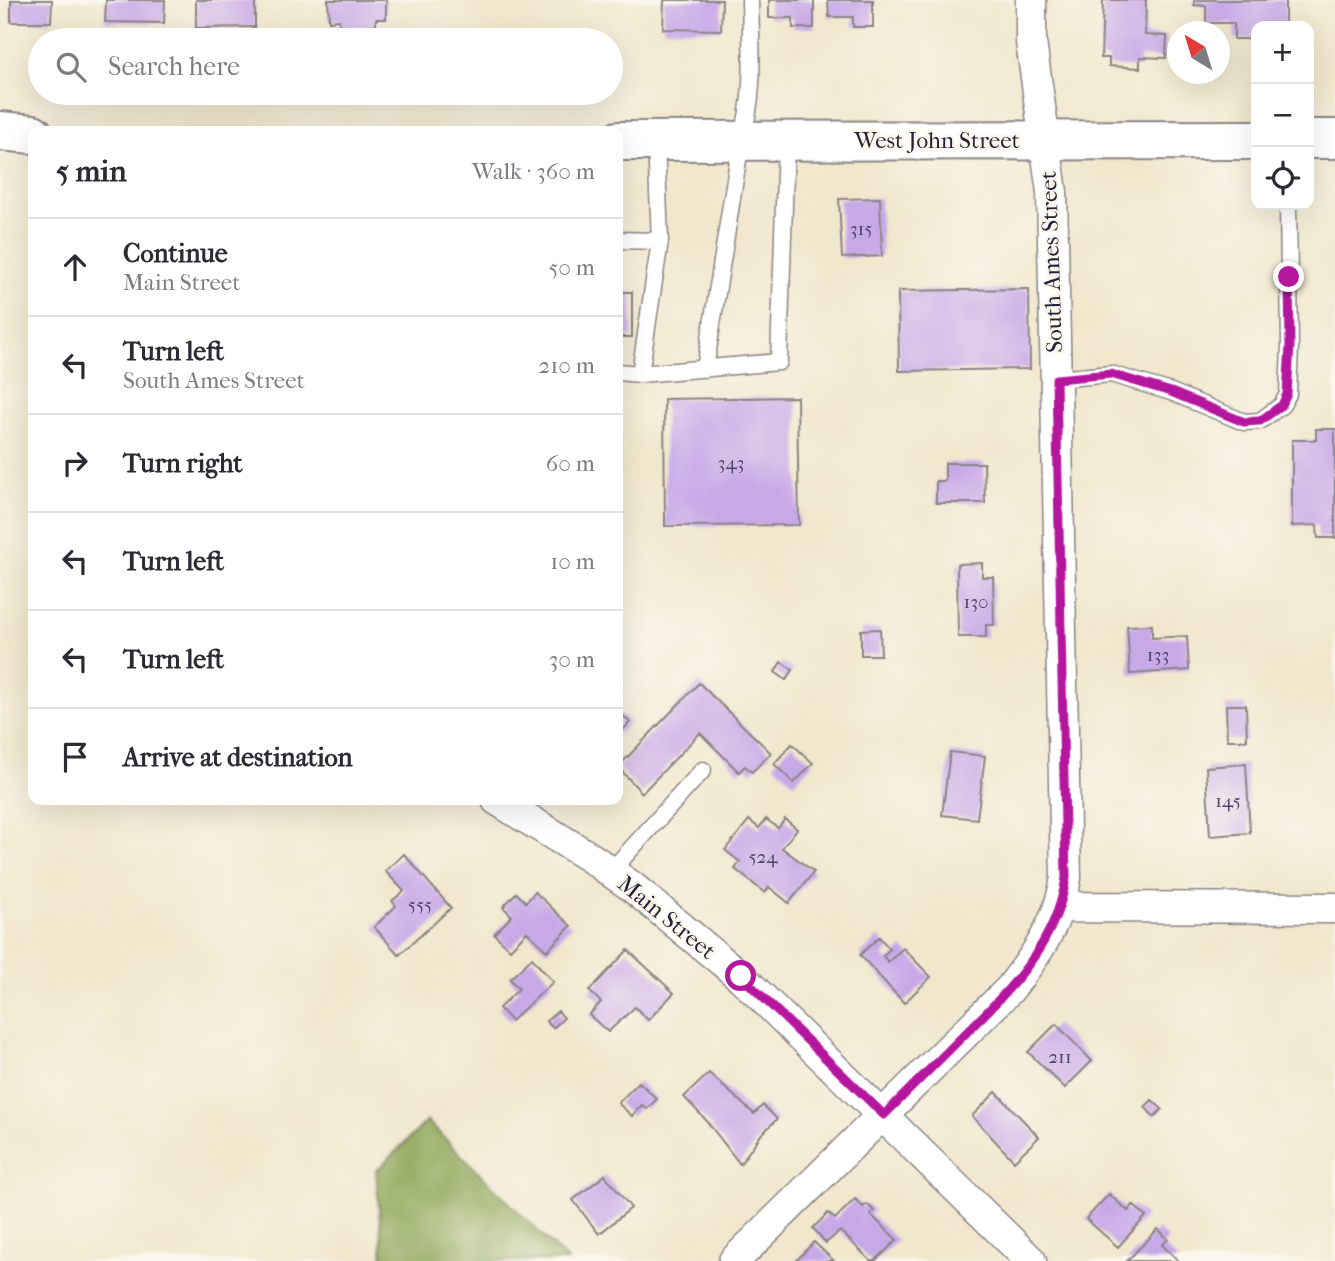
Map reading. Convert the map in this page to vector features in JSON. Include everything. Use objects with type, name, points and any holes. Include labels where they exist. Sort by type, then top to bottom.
[{"type":"main road","points":[[0,131],[28,134]]},
{"type":"main road","points":[[1314,139],[1335,139]]},
{"type":"main road","name":"West John Street","points":[[623,141],[1251,140]]},
{"type":"street","name":"South Ames Street","points":[[734,1261],[1009,990],[1044,943],[1060,907],[1066,878],[1052,192],[1031,42],[1031,0]]},
{"type":"street","name":"Main Street","points":[[505,805],[631,886],[741,976],[1031,1261]]},
{"type":"street","points":[[1060,907],[1335,908]]},
{"type":"lane","points":[[705,369],[741,141],[751,99],[751,0]]},
{"type":"lane","points":[[640,374],[660,241],[656,141]]},
{"type":"lane","points":[[623,372],[640,374],[779,362],[786,141]]},
{"type":"lane","points":[[1056,379],[1111,374],[1171,392],[1244,422],[1260,421],[1282,405],[1287,394],[1290,346],[1288,210]]},
{"type":"lane","points":[[623,240],[660,241]]},
{"type":"lane","points":[[610,872],[703,771]]},
{"type":"green space","points":[[427,1121],[568,1261],[383,1261],[376,1171]]},
{"type":"building","points":[[11,0],[52,0],[51,22],[11,22]]},
{"type":"building","points":[[106,0],[165,0],[164,23],[105,22]]},
{"type":"building","points":[[196,0],[255,0],[255,27],[196,28]]},
{"type":"building","points":[[328,0],[386,0],[386,19],[376,19],[376,28],[340,28],[339,20],[329,21]]},
{"type":"building","points":[[664,0],[722,0],[721,30],[663,29]]},
{"type":"building","points":[[769,0],[814,0],[814,28],[793,28],[793,18],[769,18]]},
{"type":"building","points":[[828,0],[873,0],[873,27],[853,27],[853,17],[829,17]]},
{"type":"building","points":[[1103,0],[1146,0],[1145,35],[1167,36],[1166,58],[1140,57],[1140,68],[1109,66],[1109,58],[1101,58]]},
{"type":"building","points":[[1194,0],[1285,0],[1285,21],[1251,21],[1251,39],[1234,39],[1234,23],[1206,21],[1206,6],[1194,5]]},
{"type":"building","points":[[880,198],[882,256],[842,258],[839,199]]},
{"type":"building","points":[[1029,289],[1030,369],[899,371],[898,291]]},
{"type":"building","points":[[623,292],[632,292],[632,337],[623,337]]},
{"type":"building","points":[[797,397],[799,525],[665,526],[664,399]]},
{"type":"building","points":[[1316,429],[1335,429],[1335,538],[1318,538],[1317,525],[1292,526],[1292,440],[1316,440]]},
{"type":"building","points":[[945,463],[984,463],[985,503],[936,503],[936,481],[945,481]]},
{"type":"building","points":[[982,563],[982,577],[993,577],[994,625],[986,625],[986,637],[958,637],[957,564]]},
{"type":"building","points":[[1152,625],[1152,638],[1187,636],[1189,670],[1130,674],[1127,626]]},
{"type":"building","points":[[880,629],[881,655],[861,655],[861,630]]},
{"type":"building","points":[[781,662],[793,670],[786,680],[775,672]]},
{"type":"building","points":[[699,683],[771,753],[752,772],[745,766],[739,772],[700,733],[642,793],[623,772],[623,762]]},
{"type":"building","points":[[1226,705],[1246,705],[1247,740],[1227,740]]},
{"type":"building","points":[[623,716],[630,722],[623,730]]},
{"type":"building","points":[[792,744],[813,763],[794,783],[774,764]]},
{"type":"building","points":[[950,752],[985,756],[977,819],[942,815]]},
{"type":"building","points":[[1246,764],[1250,833],[1210,836],[1206,767]]},
{"type":"building","points":[[766,819],[778,828],[785,819],[797,829],[782,848],[814,872],[789,903],[769,887],[765,893],[735,869],[740,862],[725,850],[749,820],[759,828]]},
{"type":"building","points":[[404,854],[451,908],[399,955],[374,927],[396,906],[392,901],[404,891],[385,871]]},
{"type":"building","points":[[535,892],[571,926],[547,951],[527,932],[510,949],[494,934],[512,916],[503,907],[516,893],[526,902]]},
{"type":"building","points":[[879,937],[890,949],[883,956],[888,962],[903,948],[931,977],[904,1003],[860,955]]},
{"type":"building","points":[[628,950],[674,993],[648,1020],[635,1007],[608,1032],[589,1015],[601,1002],[589,991]]},
{"type":"building","points":[[532,958],[553,982],[511,1021],[499,1008],[519,989],[510,979]]},
{"type":"building","points":[[558,1011],[564,1018],[553,1028],[546,1021]]},
{"type":"building","points":[[1056,1024],[1092,1061],[1065,1088],[1028,1052]]},
{"type":"building","points":[[709,1073],[754,1114],[763,1105],[777,1119],[761,1135],[740,1164],[684,1097]]},
{"type":"building","points":[[639,1082],[657,1099],[647,1109],[642,1105],[632,1116],[618,1103]]},
{"type":"building","points":[[996,1092],[1039,1137],[1014,1161],[972,1116]]},
{"type":"building","points":[[1152,1100],[1162,1109],[1154,1117],[1145,1107]]},
{"type":"building","points":[[605,1175],[631,1208],[599,1234],[573,1200]]},
{"type":"building","points":[[1109,1194],[1128,1211],[1133,1205],[1146,1216],[1118,1247],[1086,1219]]},
{"type":"building","points":[[855,1199],[863,1207],[867,1204],[874,1211],[870,1214],[897,1240],[875,1261],[871,1261],[840,1231],[826,1243],[813,1228],[828,1213],[835,1219]]},
{"type":"building","points":[[1158,1229],[1168,1239],[1162,1245],[1179,1261],[1127,1261]]},
{"type":"building","points":[[814,1242],[834,1261],[796,1261]]},
{"type":"route","points":[[741,976],[884,1115],[1009,990],[1032,962],[1054,922],[1066,878],[1056,379],[1111,374],[1171,392],[1244,422],[1260,421],[1282,405],[1287,394],[1290,346],[1289,277]]}]
